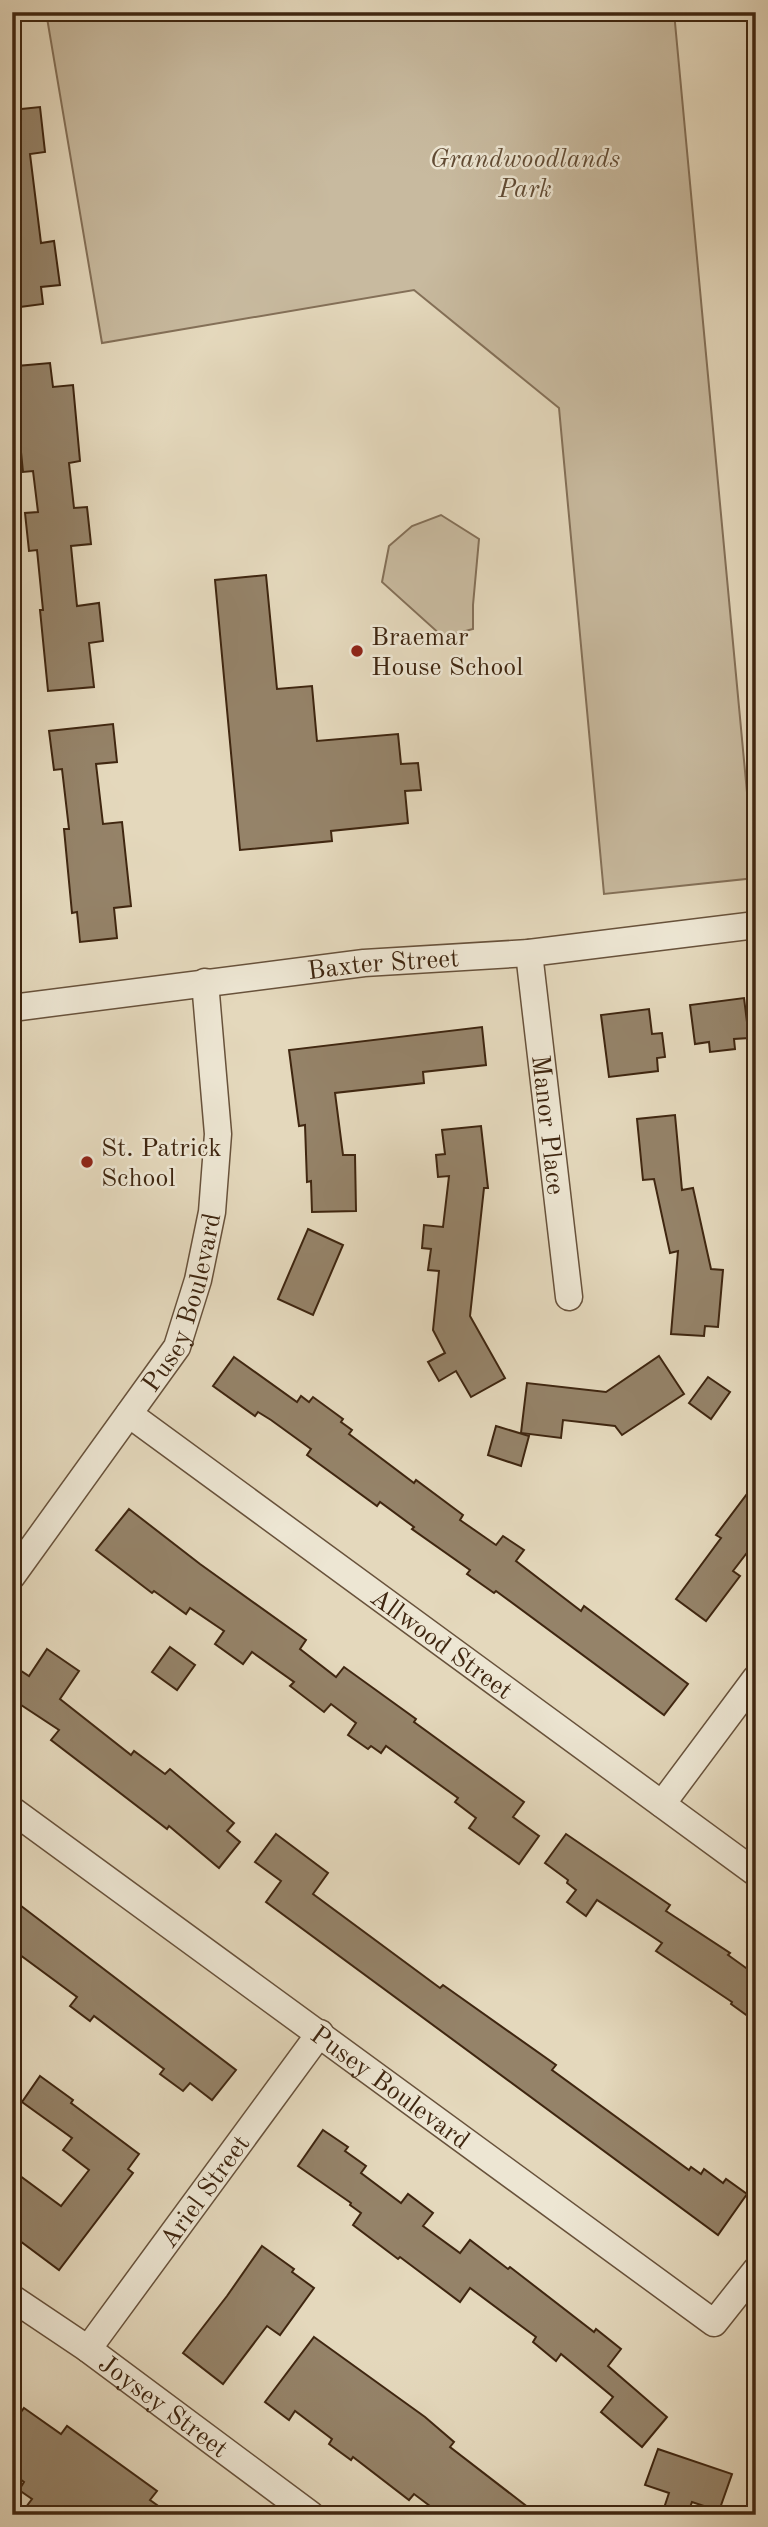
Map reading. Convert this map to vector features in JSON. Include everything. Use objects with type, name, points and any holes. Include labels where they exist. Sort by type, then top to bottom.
[{"type":"street","name":"Baxter Street","points":[[12,1008],[364,963],[529,953],[756,925]]},
{"type":"street","name":"Manor Place","points":[[529,953],[569,1297]]},
{"type":"street","name":"Pusey Boulevard","points":[[12,1576],[177,1347],[198,1280],[212,1212],[218,1134],[205,982]]},
{"type":"street","name":"Allwood Street","points":[[129,1413],[756,1873]]},
{"type":"street","points":[[662,1804],[756,1678]]},
{"type":"street","name":"Pusey Boulevard","points":[[12,1810],[714,2323],[756,2270]]},
{"type":"street","name":"Ariel Street","points":[[88,2349],[320,2033]]},
{"type":"street","name":"Joysey Street","points":[[12,2298],[88,2349],[311,2515]]},
{"type":"green space","name":"Grandwoodlands Park","points":[[46,12],[674,12],[755,878],[604,894],[559,408],[414,290],[102,343]]},
{"type":"green space","points":[[441,515],[479,539],[473,629],[443,637],[382,582],[389,546],[412,526]]},
{"type":"building","points":[[40,107],[45,152],[30,154],[41,243],[54,241],[60,285],[41,287],[43,304],[12,308],[12,110]]},
{"type":"building","points":[[50,363],[53,387],[73,385],[80,461],[69,463],[74,508],[87,507],[91,544],[71,546],[77,606],[99,603],[103,641],[89,643],[94,687],[48,691],[37,550],[29,551],[25,513],[38,512],[33,471],[23,472],[15,392],[20,392],[17,366]]},
{"type":"building","points":[[266,575],[277,689],[312,686],[317,741],[398,734],[401,764],[418,763],[421,790],[405,791],[408,823],[331,831],[332,841],[240,850],[215,580]]},
{"type":"building","points":[[113,724],[117,762],[96,764],[103,824],[122,822],[131,906],[114,908],[117,938],[80,942],[77,912],[72,913],[64,829],[69,829],[62,769],[54,770],[49,731]]},
{"type":"building","points":[[744,998],[749,1038],[734,1039],[735,1049],[710,1052],[709,1042],[695,1044],[690,1005]]},
{"type":"building","points":[[649,1009],[652,1034],[662,1033],[665,1057],[657,1058],[658,1071],[609,1077],[601,1015]]},
{"type":"building","points":[[482,1027],[486,1065],[423,1072],[424,1083],[335,1093],[343,1155],[355,1155],[356,1211],[312,1212],[311,1181],[307,1182],[305,1125],[299,1126],[289,1050]]},
{"type":"building","points":[[675,1115],[682,1190],[693,1188],[711,1269],[723,1270],[718,1327],[705,1326],[704,1336],[671,1334],[678,1251],[670,1253],[654,1179],[643,1180],[637,1119]]},
{"type":"building","points":[[481,1126],[488,1188],[484,1188],[470,1316],[505,1378],[471,1397],[456,1371],[439,1381],[428,1362],[445,1353],[433,1330],[439,1271],[428,1270],[431,1249],[422,1248],[424,1225],[443,1227],[449,1176],[438,1177],[436,1155],[445,1154],[442,1130]]},
{"type":"building","points":[[308,1229],[343,1245],[313,1315],[278,1299]]},
{"type":"building","points":[[659,1356],[684,1394],[622,1435],[615,1426],[563,1420],[561,1438],[521,1433],[527,1383],[606,1392]]},
{"type":"building","points":[[234,1357],[297,1402],[301,1396],[309,1402],[313,1397],[343,1419],[341,1422],[352,1430],[349,1434],[414,1483],[416,1480],[463,1515],[460,1520],[496,1545],[503,1536],[524,1550],[516,1561],[581,1611],[584,1606],[688,1684],[664,1715],[496,1591],[494,1593],[467,1574],[470,1570],[412,1529],[414,1527],[380,1502],[377,1506],[307,1455],[311,1449],[271,1420],[258,1412],[255,1416],[213,1386]]},
{"type":"building","points":[[708,1377],[730,1392],[711,1419],[689,1403]]},
{"type":"building","points":[[496,1426],[529,1436],[521,1466],[488,1455]]},
{"type":"building","points":[[756,1482],[756,1541],[733,1571],[740,1576],[706,1621],[676,1599],[721,1538],[716,1535]]},
{"type":"building","points":[[129,1509],[306,1640],[300,1649],[336,1677],[344,1667],[524,1802],[513,1817],[539,1836],[519,1864],[469,1828],[476,1818],[455,1802],[458,1798],[386,1746],[381,1753],[371,1746],[368,1749],[348,1735],[356,1723],[331,1704],[324,1712],[290,1686],[294,1682],[252,1652],[243,1664],[215,1644],[224,1631],[190,1608],[186,1614],[154,1591],[152,1593],[96,1550]]},
{"type":"building","points":[[170,1647],[195,1665],[177,1690],[152,1672]]},
{"type":"building","points":[[47,1649],[79,1671],[60,1699],[131,1755],[134,1751],[165,1774],[170,1769],[234,1823],[227,1831],[240,1842],[219,1868],[169,1826],[167,1829],[51,1740],[59,1730],[12,1699],[12,1665],[29,1676]]},
{"type":"building","points":[[276,1834],[328,1873],[313,1894],[440,1988],[443,1985],[556,2065],[552,2070],[689,2170],[691,2167],[701,2174],[704,2169],[723,2183],[726,2179],[747,2194],[718,2235],[266,1902],[281,1881],[255,1862]]},
{"type":"building","points":[[566,1834],[670,1905],[666,1911],[730,1953],[728,1955],[753,1973],[756,1970],[756,2022],[731,2004],[732,2002],[656,1951],[662,1943],[597,1900],[586,1916],[567,1902],[576,1890],[567,1883],[568,1880],[545,1863]]},
{"type":"building","points":[[12,1899],[236,2070],[212,2100],[190,2083],[183,2091],[160,2074],[164,2069],[94,2016],[90,2021],[70,2006],[77,1997],[12,1949]]},
{"type":"building","points":[[40,2076],[139,2154],[128,2169],[133,2173],[59,2270],[12,2235],[12,2170],[61,2206],[89,2170],[63,2150],[72,2138],[22,2102]]},
{"type":"building","points":[[323,2130],[348,2147],[345,2151],[366,2166],[361,2173],[401,2203],[408,2194],[433,2213],[423,2226],[460,2253],[470,2240],[621,2349],[608,2366],[667,2417],[642,2447],[601,2412],[613,2397],[561,2354],[556,2361],[533,2342],[536,2337],[470,2288],[460,2302],[353,2225],[361,2213],[298,2166]]},
{"type":"building","points":[[262,2246],[294,2269],[292,2272],[314,2288],[280,2335],[267,2326],[223,2384],[183,2353]]},
{"type":"building","points":[[314,2337],[425,2417],[454,2442],[450,2447],[538,2515],[447,2515],[440,2509],[438,2512],[414,2494],[409,2500],[353,2457],[351,2460],[329,2444],[332,2439],[295,2411],[289,2420],[265,2402]]},
{"type":"building","points":[[24,2408],[61,2434],[67,2426],[157,2491],[150,2500],[171,2515],[20,2515],[32,2499],[19,2490],[24,2482],[12,2473],[12,2424]]},
{"type":"building","points":[[658,2449],[732,2474],[719,2511],[692,2502],[687,2515],[664,2508],[669,2493],[645,2485]]},
{"type":"place","name":"Braemar House School","points":[[357,651]]},
{"type":"place","name":"St. Patrick School","points":[[87,1162]]}]
